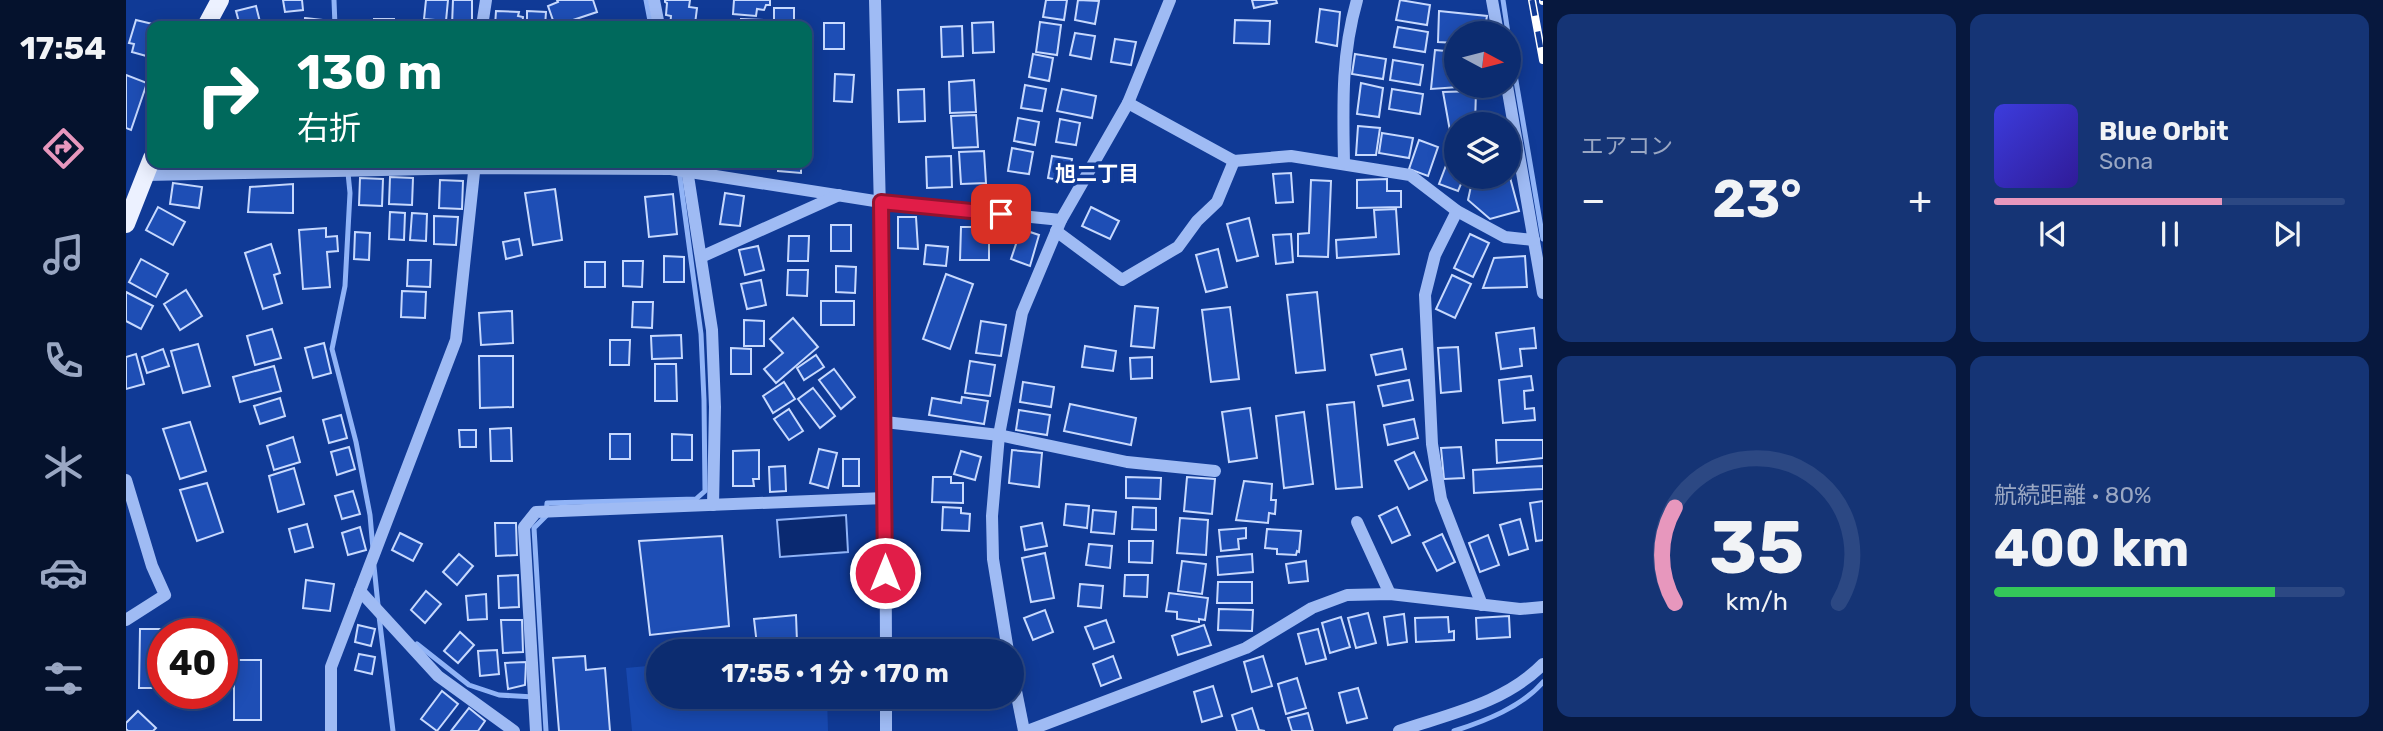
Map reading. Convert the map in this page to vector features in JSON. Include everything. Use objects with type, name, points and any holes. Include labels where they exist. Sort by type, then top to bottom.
[{"type":"main road","points":[[209,21],[220,0]]},
{"type":"main road","points":[[126,224],[148,168]]},
{"type":"street","points":[[483,21],[486,0]]},
{"type":"street","points":[[654,0],[658,21]]},
{"type":"street","points":[[875,0],[885,422],[886,639]]},
{"type":"street","points":[[1006,639],[993,549],[992,516],[999,435],[1021,313],[1058,225],[1128,103],[1170,0]]},
{"type":"street","points":[[1345,163],[1342,82],[1357,0]]},
{"type":"street","points":[[1492,0],[1496,21]]},
{"type":"street","points":[[1509,98],[1543,293]]},
{"type":"street","points":[[1128,103],[1234,161],[1291,156],[1410,175],[1457,211],[1505,237],[1534,240]]},
{"type":"street","points":[[692,168],[881,202],[1058,225],[1122,280],[1178,247],[1196,221],[1217,202],[1234,161]]},
{"type":"street","points":[[331,731],[331,667],[456,340],[475,168]]},
{"type":"street","points":[[653,168],[679,168]]},
{"type":"street","points":[[687,168],[712,330],[715,407],[713,505]]},
{"type":"street","points":[[701,257],[839,195]]},
{"type":"street","points":[[1457,211],[1435,255],[1425,295],[1432,443],[1441,499],[1482,605]]},
{"type":"street","points":[[885,422],[999,435],[1127,462],[1215,471]]},
{"type":"street","points":[[126,480],[152,566],[165,595],[126,620]]},
{"type":"street","points":[[536,731],[524,527],[536,512],[885,498]]},
{"type":"street","points":[[1357,522],[1390,594]]},
{"type":"street","points":[[360,591],[438,676],[514,731]]},
{"type":"street","points":[[1021,709],[1026,731],[1246,648],[1312,608],[1347,595],[1390,594],[1520,609],[1543,607]]},
{"type":"street","points":[[1399,731],[1496,698],[1529,678],[1543,664]]},
{"type":"street","points":[[886,709],[886,731]]},
{"type":"shaded area","points":[[846,515],[848,552],[780,557],[777,520]]},
{"type":"shaded area","points":[[646,666],[646,709],[827,709],[828,731],[632,731],[626,668]]},
{"type":"building","points":[[283,0],[302,0],[303,10],[285,12]]},
{"type":"building","points":[[426,0],[448,0],[446,21],[424,19]]},
{"type":"building","points":[[453,0],[472,0],[472,21],[452,21]]},
{"type":"building","points":[[557,0],[593,0],[597,12],[570,21],[553,21],[548,6],[558,2]]},
{"type":"building","points":[[690,0],[689,7],[697,8],[695,21],[670,21],[671,16],[666,15],[665,2]]},
{"type":"building","points":[[734,0],[770,0],[770,5],[766,5],[764,10],[757,9],[756,16],[733,14]]},
{"type":"building","points":[[1046,0],[1067,0],[1064,20],[1043,17]]},
{"type":"building","points":[[1078,0],[1099,1],[1095,24],[1075,20]]},
{"type":"building","points":[[1252,0],[1276,0],[1277,3],[1254,8]]},
{"type":"building","points":[[1400,0],[1430,5],[1427,25],[1396,20]]},
{"type":"building","points":[[256,6],[260,21],[239,21],[236,11]]},
{"type":"building","points":[[774,8],[794,8],[794,21],[774,21]]},
{"type":"building","points":[[1320,9],[1340,12],[1337,46],[1316,42]]},
{"type":"building","points":[[496,11],[519,12],[518,16],[523,17],[523,21],[495,21]]},
{"type":"building","points":[[527,11],[546,12],[545,21],[527,21]]},
{"type":"building","points":[[1439,11],[1487,16],[1486,21],[1444,21],[1444,42],[1438,42]]},
{"type":"building","points":[[305,18],[322,20],[322,21],[305,21]]},
{"type":"building","points":[[374,19],[394,19],[394,21]]},
{"type":"building","points":[[741,19],[763,20],[763,21]]},
{"type":"building","points":[[136,20],[147,23],[147,56],[132,52],[134,44],[129,43]]},
{"type":"building","points":[[1235,20],[1270,21],[1269,44],[1234,43]]},
{"type":"building","points":[[993,22],[994,52],[973,53],[972,23]]},
{"type":"building","points":[[1040,22],[1061,25],[1057,55],[1036,52]]},
{"type":"building","points":[[824,23],[844,23],[844,49],[824,49]]},
{"type":"building","points":[[962,26],[963,56],[942,57],[941,27]]},
{"type":"building","points":[[1398,27],[1428,32],[1425,52],[1394,47]]},
{"type":"building","points":[[1075,33],[1095,36],[1091,59],[1070,55]]},
{"type":"building","points":[[1115,39],[1136,42],[1131,65],[1111,62]]},
{"type":"building","points":[[1435,50],[1444,51],[1444,88],[1431,89]]},
{"type":"building","points":[[1033,54],[1053,58],[1049,81],[1029,77]]},
{"type":"building","points":[[1355,54],[1386,59],[1383,79],[1352,74]]},
{"type":"building","points":[[1393,60],[1423,65],[1420,85],[1390,80]]},
{"type":"building","points":[[835,74],[854,75],[852,102],[834,101]]},
{"type":"building","points":[[126,75],[147,83],[131,130],[126,128]]},
{"type":"building","points":[[974,80],[976,112],[950,113],[949,82]]},
{"type":"building","points":[[1361,83],[1383,88],[1379,117],[1357,114]]},
{"type":"building","points":[[1025,85],[1046,89],[1042,111],[1021,108]]},
{"type":"building","points":[[924,89],[925,121],[899,122],[898,90]]},
{"type":"building","points":[[1062,89],[1096,96],[1092,118],[1057,111]]},
{"type":"building","points":[[1392,89],[1423,94],[1420,114],[1389,109]]},
{"type":"building","points":[[1444,98],[1476,98],[1475,112],[1447,112]]},
{"type":"building","points":[[976,115],[978,147],[953,148],[951,116]]},
{"type":"building","points":[[1018,118],[1039,122],[1035,145],[1014,141]]},
{"type":"building","points":[[1060,119],[1080,123],[1076,145],[1056,142]]},
{"type":"building","points":[[1358,126],[1380,128],[1376,155],[1356,155]]},
{"type":"building","points":[[1382,133],[1413,138],[1409,158],[1379,153]]},
{"type":"building","points":[[1419,140],[1438,147],[1428,176],[1409,169]]},
{"type":"building","points":[[1012,148],[1033,152],[1029,174],[1008,171]]},
{"type":"building","points":[[984,151],[986,183],[961,184],[959,152]]},
{"type":"building","points":[[951,156],[952,187],[927,188],[926,157]]},
{"type":"building","points":[[1052,156],[1072,159],[1068,182],[1048,178]]},
{"type":"building","points":[[778,168],[801,168],[801,173],[778,171]]},
{"type":"building","points":[[1444,171],[1444,186],[1439,184]]},
{"type":"building","points":[[1291,173],[1293,202],[1276,203],[1273,174]]},
{"type":"building","points":[[390,177],[413,178],[412,205],[389,204]]},
{"type":"building","points":[[360,178],[383,179],[382,206],[359,205]]},
{"type":"building","points":[[1387,179],[1387,191],[1401,191],[1401,207],[1357,208],[1357,180]]},
{"type":"building","points":[[440,180],[463,181],[462,209],[439,208]]},
{"type":"building","points":[[1311,180],[1331,181],[1328,257],[1298,256],[1298,234],[1309,233]]},
{"type":"building","points":[[173,183],[202,187],[199,208],[170,204]]},
{"type":"building","points":[[293,184],[293,213],[248,212],[250,187]]},
{"type":"building","points":[[555,189],[562,240],[533,245],[525,193]]},
{"type":"building","points":[[1470,189],[1513,189],[1519,211],[1490,219],[1468,200]]},
{"type":"building","points":[[725,193],[744,196],[740,226],[720,224]]},
{"type":"building","points":[[673,194],[677,234],[649,237],[645,197]]},
{"type":"building","points":[[158,207],[185,222],[173,245],[146,230]]},
{"type":"building","points":[[1091,207],[1119,221],[1110,239],[1082,226]]},
{"type":"building","points":[[1396,209],[1399,254],[1337,258],[1336,240],[1376,237],[1374,210]]},
{"type":"building","points":[[390,212],[405,213],[404,240],[389,239]]},
{"type":"building","points":[[412,213],[427,214],[426,241],[410,240]]},
{"type":"building","points":[[434,216],[458,217],[456,245],[434,244]]},
{"type":"building","points":[[898,217],[916,217],[918,249],[898,248]]},
{"type":"building","points":[[1249,218],[1258,256],[1237,261],[1227,224]]},
{"type":"building","points":[[831,225],[851,225],[851,251],[831,251]]},
{"type":"building","points":[[961,227],[989,227],[989,260],[960,260]]},
{"type":"building","points":[[326,228],[326,237],[337,236],[338,251],[327,252],[330,287],[303,289],[299,230]]},
{"type":"building","points":[[1021,229],[1039,235],[1030,266],[1011,259]]},
{"type":"building","points":[[355,232],[370,233],[369,260],[354,259]]},
{"type":"building","points":[[1291,234],[1293,262],[1276,264],[1273,235]]},
{"type":"building","points":[[1470,234],[1489,243],[1473,277],[1454,268]]},
{"type":"building","points":[[789,236],[809,236],[808,261],[788,261]]},
{"type":"building","points":[[519,239],[522,255],[506,259],[503,242]]},
{"type":"building","points":[[271,244],[280,273],[274,275],[282,303],[263,309],[245,253]]},
{"type":"building","points":[[926,245],[948,247],[946,266],[924,264]]},
{"type":"building","points":[[758,246],[764,270],[745,275],[739,250]]},
{"type":"building","points":[[1218,249],[1227,287],[1206,292],[1196,255]]},
{"type":"building","points":[[664,256],[684,257],[684,282],[664,282]]},
{"type":"building","points":[[1525,256],[1527,287],[1483,288],[1494,258]]},
{"type":"building","points":[[141,259],[168,274],[156,297],[129,282]]},
{"type":"building","points":[[408,260],[431,260],[430,287],[407,286]]},
{"type":"building","points":[[623,261],[643,261],[642,287],[623,286]]},
{"type":"building","points":[[585,262],[605,262],[605,287],[585,287]]},
{"type":"building","points":[[836,266],[856,267],[855,293],[836,292]]},
{"type":"building","points":[[788,270],[808,270],[807,296],[787,295]]},
{"type":"building","points":[[946,274],[973,284],[950,349],[923,339]]},
{"type":"building","points":[[1452,275],[1471,284],[1455,318],[1436,309]]},
{"type":"building","points":[[761,280],[766,305],[747,309],[741,284]]},
{"type":"building","points":[[186,290],[202,316],[180,330],[164,304]]},
{"type":"building","points":[[402,291],[426,292],[425,318],[401,317]]},
{"type":"building","points":[[126,292],[153,306],[141,329],[126,321]]},
{"type":"building","points":[[1317,292],[1325,370],[1296,373],[1287,295]]},
{"type":"building","points":[[821,301],[854,301],[854,325],[821,325]]},
{"type":"building","points":[[633,302],[653,302],[652,328],[632,327]]},
{"type":"building","points":[[1135,306],[1158,308],[1154,348],[1131,346]]},
{"type":"building","points":[[1230,307],[1239,379],[1211,382],[1202,310]]},
{"type":"building","points":[[512,311],[513,343],[481,345],[479,313]]},
{"type":"building","points":[[793,318],[818,347],[776,383],[764,369],[783,353],[770,339]]},
{"type":"building","points":[[744,320],[764,321],[764,346],[744,346]]},
{"type":"building","points":[[981,321],[1006,325],[1001,356],[976,353]]},
{"type":"building","points":[[1534,328],[1536,348],[1520,349],[1522,366],[1501,369],[1496,333]]},
{"type":"building","points":[[272,329],[281,358],[255,365],[247,336]]},
{"type":"building","points":[[681,335],[682,358],[652,359],[651,336]]},
{"type":"building","points":[[610,340],[630,340],[629,365],[610,365]]},
{"type":"building","points":[[324,343],[331,373],[313,378],[305,348]]},
{"type":"building","points":[[198,344],[210,386],[183,393],[171,351]]},
{"type":"building","points":[[1085,346],[1116,351],[1113,371],[1082,367]]},
{"type":"building","points":[[1458,347],[1461,391],[1441,393],[1438,348]]},
{"type":"building","points":[[731,348],[751,349],[751,374],[731,374]]},
{"type":"building","points":[[163,349],[169,366],[147,373],[142,357]]},
{"type":"building","points":[[1402,349],[1406,369],[1376,375],[1371,355]]},
{"type":"building","points":[[136,354],[144,384],[126,389],[126,357]]},
{"type":"building","points":[[816,355],[824,367],[804,380],[797,368]]},
{"type":"building","points":[[479,356],[513,356],[513,407],[480,408]]},
{"type":"building","points":[[1152,357],[1152,378],[1131,379],[1130,358]]},
{"type":"building","points":[[970,361],[995,365],[990,396],[965,393]]},
{"type":"building","points":[[655,364],[676,364],[677,401],[655,401]]},
{"type":"building","points":[[274,366],[281,391],[240,402],[233,377]]},
{"type":"building","points":[[834,369],[855,397],[841,409],[819,380]]},
{"type":"building","points":[[1531,376],[1533,390],[1524,391],[1525,409],[1534,408],[1535,420],[1503,423],[1499,380]]},
{"type":"building","points":[[1409,380],[1413,400],[1383,406],[1378,386]]},
{"type":"building","points":[[784,382],[795,399],[773,413],[763,396]]},
{"type":"building","points":[[1023,382],[1054,387],[1051,407],[1020,402]]},
{"type":"building","points":[[813,388],[835,416],[820,428],[798,399]]},
{"type":"building","points":[[962,397],[988,401],[984,424],[929,415],[932,398],[961,403]]},
{"type":"building","points":[[280,398],[285,416],[260,424],[254,406]]},
{"type":"building","points":[[1354,402],[1362,487],[1336,489],[1327,405]]},
{"type":"building","points":[[1070,404],[1136,418],[1131,445],[1064,431]]},
{"type":"building","points":[[1250,408],[1257,458],[1229,462],[1222,412]]},
{"type":"building","points":[[789,409],[803,431],[789,440],[774,419]]},
{"type":"building","points":[[1019,410],[1050,415],[1047,435],[1016,430]]},
{"type":"building","points":[[1304,412],[1313,484],[1284,488],[1276,416]]},
{"type":"building","points":[[341,415],[347,438],[329,443],[323,420]]},
{"type":"building","points":[[1414,419],[1418,438],[1388,445],[1384,425]]},
{"type":"building","points":[[190,422],[206,471],[180,479],[163,429]]},
{"type":"building","points":[[511,428],[512,461],[491,461],[490,429]]},
{"type":"building","points":[[459,430],[476,430],[476,447],[460,447]]},
{"type":"building","points":[[610,434],[630,434],[630,459],[610,459]]},
{"type":"building","points":[[672,434],[692,435],[692,460],[672,460]]},
{"type":"building","points":[[293,437],[300,462],[274,470],[267,446]]},
{"type":"building","points":[[1496,440],[1543,440],[1543,458],[1497,463]]},
{"type":"building","points":[[349,447],[355,469],[337,475],[331,452]]},
{"type":"building","points":[[1461,447],[1464,478],[1444,479],[1441,448]]},
{"type":"building","points":[[819,449],[837,453],[828,488],[810,483]]},
{"type":"building","points":[[759,450],[759,479],[753,479],[754,486],[733,486],[733,451]]},
{"type":"building","points":[[1012,450],[1042,453],[1039,487],[1009,483]]},
{"type":"building","points":[[961,451],[981,457],[975,480],[954,474]]},
{"type":"building","points":[[1414,452],[1427,480],[1409,489],[1395,461]]},
{"type":"building","points":[[843,459],[859,459],[859,486],[843,486]]},
{"type":"building","points":[[785,466],[786,491],[770,492],[769,467]]},
{"type":"building","points":[[1543,466],[1543,489],[1474,493],[1473,470]]},
{"type":"building","points":[[294,468],[304,504],[278,512],[269,476]]},
{"type":"building","points":[[933,477],[951,477],[951,483],[963,483],[963,503],[932,502]]},
{"type":"building","points":[[1126,477],[1161,478],[1160,499],[1126,498]]},
{"type":"building","points":[[1187,477],[1215,479],[1212,514],[1184,511]]},
{"type":"building","points":[[1244,481],[1272,484],[1271,500],[1276,500],[1275,514],[1269,513],[1268,523],[1236,520]]},
{"type":"building","points":[[207,483],[223,532],[197,541],[180,490]]},
{"type":"building","points":[[353,491],[360,514],[342,519],[335,496]]},
{"type":"building","points":[[1543,501],[1543,540],[1536,541],[1530,503]]},
{"type":"building","points":[[1066,504],[1089,506],[1087,528],[1064,525]]},
{"type":"building","points":[[943,507],[961,508],[961,513],[970,514],[969,531],[942,530]]},
{"type":"building","points":[[1133,507],[1156,508],[1156,530],[1132,529]]},
{"type":"building","points":[[1397,507],[1410,535],[1392,543],[1379,516]]},
{"type":"building","points":[[1093,510],[1116,512],[1114,534],[1091,532]]},
{"type":"building","points":[[1180,518],[1208,520],[1206,555],[1177,553]]},
{"type":"building","points":[[1520,519],[1528,549],[1509,555],[1500,525]]},
{"type":"building","points":[[495,523],[516,523],[517,555],[496,556]]},
{"type":"building","points":[[1042,523],[1047,546],[1025,550],[1021,527]]},
{"type":"building","points":[[307,524],[313,547],[295,552],[289,529]]},
{"type":"building","points":[[360,527],[366,550],[348,555],[342,533]]},
{"type":"building","points":[[1246,528],[1246,538],[1238,539],[1239,549],[1221,551],[1219,530]]},
{"type":"building","points":[[1267,529],[1301,531],[1299,552],[1297,551],[1296,555],[1277,554],[1277,549],[1265,548]]},
{"type":"building","points":[[400,533],[422,544],[413,561],[392,550]]},
{"type":"building","points":[[1442,534],[1455,562],[1437,571],[1423,543]]},
{"type":"building","points":[[1488,535],[1499,565],[1480,572],[1469,543]]},
{"type":"building","points":[[722,536],[729,626],[650,635],[639,541]]},
{"type":"building","points":[[1129,541],[1153,541],[1152,563],[1129,562]]},
{"type":"building","points":[[1089,544],[1112,546],[1110,568],[1086,565]]},
{"type":"building","points":[[1045,553],[1054,598],[1031,602],[1022,558]]},
{"type":"building","points":[[459,554],[473,566],[457,585],[443,572]]},
{"type":"building","points":[[1252,554],[1253,572],[1218,575],[1217,557]]},
{"type":"building","points":[[1182,561],[1206,564],[1202,594],[1178,591]]},
{"type":"building","points":[[1306,561],[1308,581],[1289,583],[1286,564]]},
{"type":"building","points":[[518,575],[519,607],[499,608],[498,576]]},
{"type":"building","points":[[1125,575],[1148,575],[1147,597],[1124,596]]},
{"type":"building","points":[[306,580],[334,584],[330,611],[303,608]]},
{"type":"building","points":[[1218,582],[1252,582],[1252,603],[1217,603]]},
{"type":"building","points":[[1080,584],[1103,586],[1101,608],[1078,606]]},
{"type":"building","points":[[426,591],[441,604],[425,623],[411,610]]},
{"type":"building","points":[[1169,593],[1208,598],[1205,620],[1199,619],[1199,622],[1177,619],[1177,612],[1166,611]]},
{"type":"building","points":[[486,594],[487,619],[468,620],[466,596]]},
{"type":"building","points":[[1219,609],[1253,610],[1252,631],[1218,630]]},
{"type":"building","points":[[1045,610],[1053,632],[1033,640],[1024,618]]},
{"type":"building","points":[[1368,613],[1376,643],[1356,648],[1348,618]]},
{"type":"building","points":[[1404,614],[1407,642],[1388,645],[1384,617]]},
{"type":"building","points":[[796,615],[797,639],[756,639],[754,619]]},
{"type":"building","points":[[1509,616],[1510,637],[1477,639],[1476,618]]},
{"type":"building","points":[[1341,617],[1350,647],[1330,653],[1322,623]]},
{"type":"building","points":[[1448,617],[1449,632],[1454,631],[1454,640],[1416,642],[1415,618]]},
{"type":"building","points":[[501,620],[522,620],[523,652],[503,653]]},
{"type":"building","points":[[1106,620],[1114,642],[1094,649],[1085,627]]},
{"type":"building","points":[[358,625],[375,629],[371,646],[355,642]]},
{"type":"building","points":[[1204,625],[1211,645],[1178,655],[1172,636]]},
{"type":"building","points":[[140,629],[147,629],[147,688],[139,688]]},
{"type":"building","points":[[1318,629],[1326,659],[1306,664],[1298,634]]},
{"type":"building","points":[[460,632],[474,645],[458,663],[444,651]]},
{"type":"building","points":[[497,650],[499,674],[480,676],[478,651]]},
{"type":"building","points":[[359,654],[375,657],[372,674],[355,670]]},
{"type":"building","points":[[585,656],[586,670],[605,668],[610,731],[559,731],[553,658]]},
{"type":"building","points":[[1113,656],[1121,678],[1101,686],[1093,664]]},
{"type":"building","points":[[1263,656],[1272,686],[1252,692],[1244,662]]},
{"type":"building","points":[[238,660],[261,660],[261,720],[234,720],[234,709],[238,709]]},
{"type":"building","points":[[526,662],[525,685],[508,689],[505,663]]},
{"type":"building","points":[[1297,678],[1306,708],[1286,714],[1278,684]]},
{"type":"building","points":[[1213,686],[1222,716],[1202,722],[1194,692]]},
{"type":"building","points":[[1358,688],[1367,718],[1347,723],[1339,693]]},
{"type":"building","points":[[442,691],[458,704],[437,731],[421,719]]},
{"type":"building","points":[[469,708],[485,721],[478,731],[451,731]]},
{"type":"building","points":[[1252,708],[1259,730],[1265,731],[1237,731],[1232,715]]},
{"type":"building","points":[[138,711],[156,728],[153,731],[126,729],[126,723]]},
{"type":"building","points":[[1308,713],[1313,731],[1292,731],[1288,718]]},
{"type":"waterway","points":[[334,0],[335,21]]},
{"type":"waterway","points":[[646,0],[650,21]]},
{"type":"waterway","points":[[1503,0],[1506,21]]},
{"type":"waterway","points":[[1519,98],[1543,239]]},
{"type":"waterway","points":[[348,168],[350,193],[345,286],[332,349],[356,442],[370,515],[373,549]]},
{"type":"waterway","points":[[546,731],[534,528],[546,516],[547,503],[696,499],[705,491],[701,334],[679,168]]},
{"type":"waterway","points":[[374,566],[378,605]]},
{"type":"waterway","points":[[379,616],[393,731]]},
{"type":"waterway","points":[[417,644],[469,685],[499,695],[534,697]]},
{"type":"waterway","points":[[1454,731],[1514,706],[1543,682]]},
{"type":"railway","points":[[1532,0],[1543,60]]},
{"type":"district","name":"旭二丁目","points":[[1097,174]]},
{"type":"route","points":[[885,573],[881,202],[1001,214]]}]
